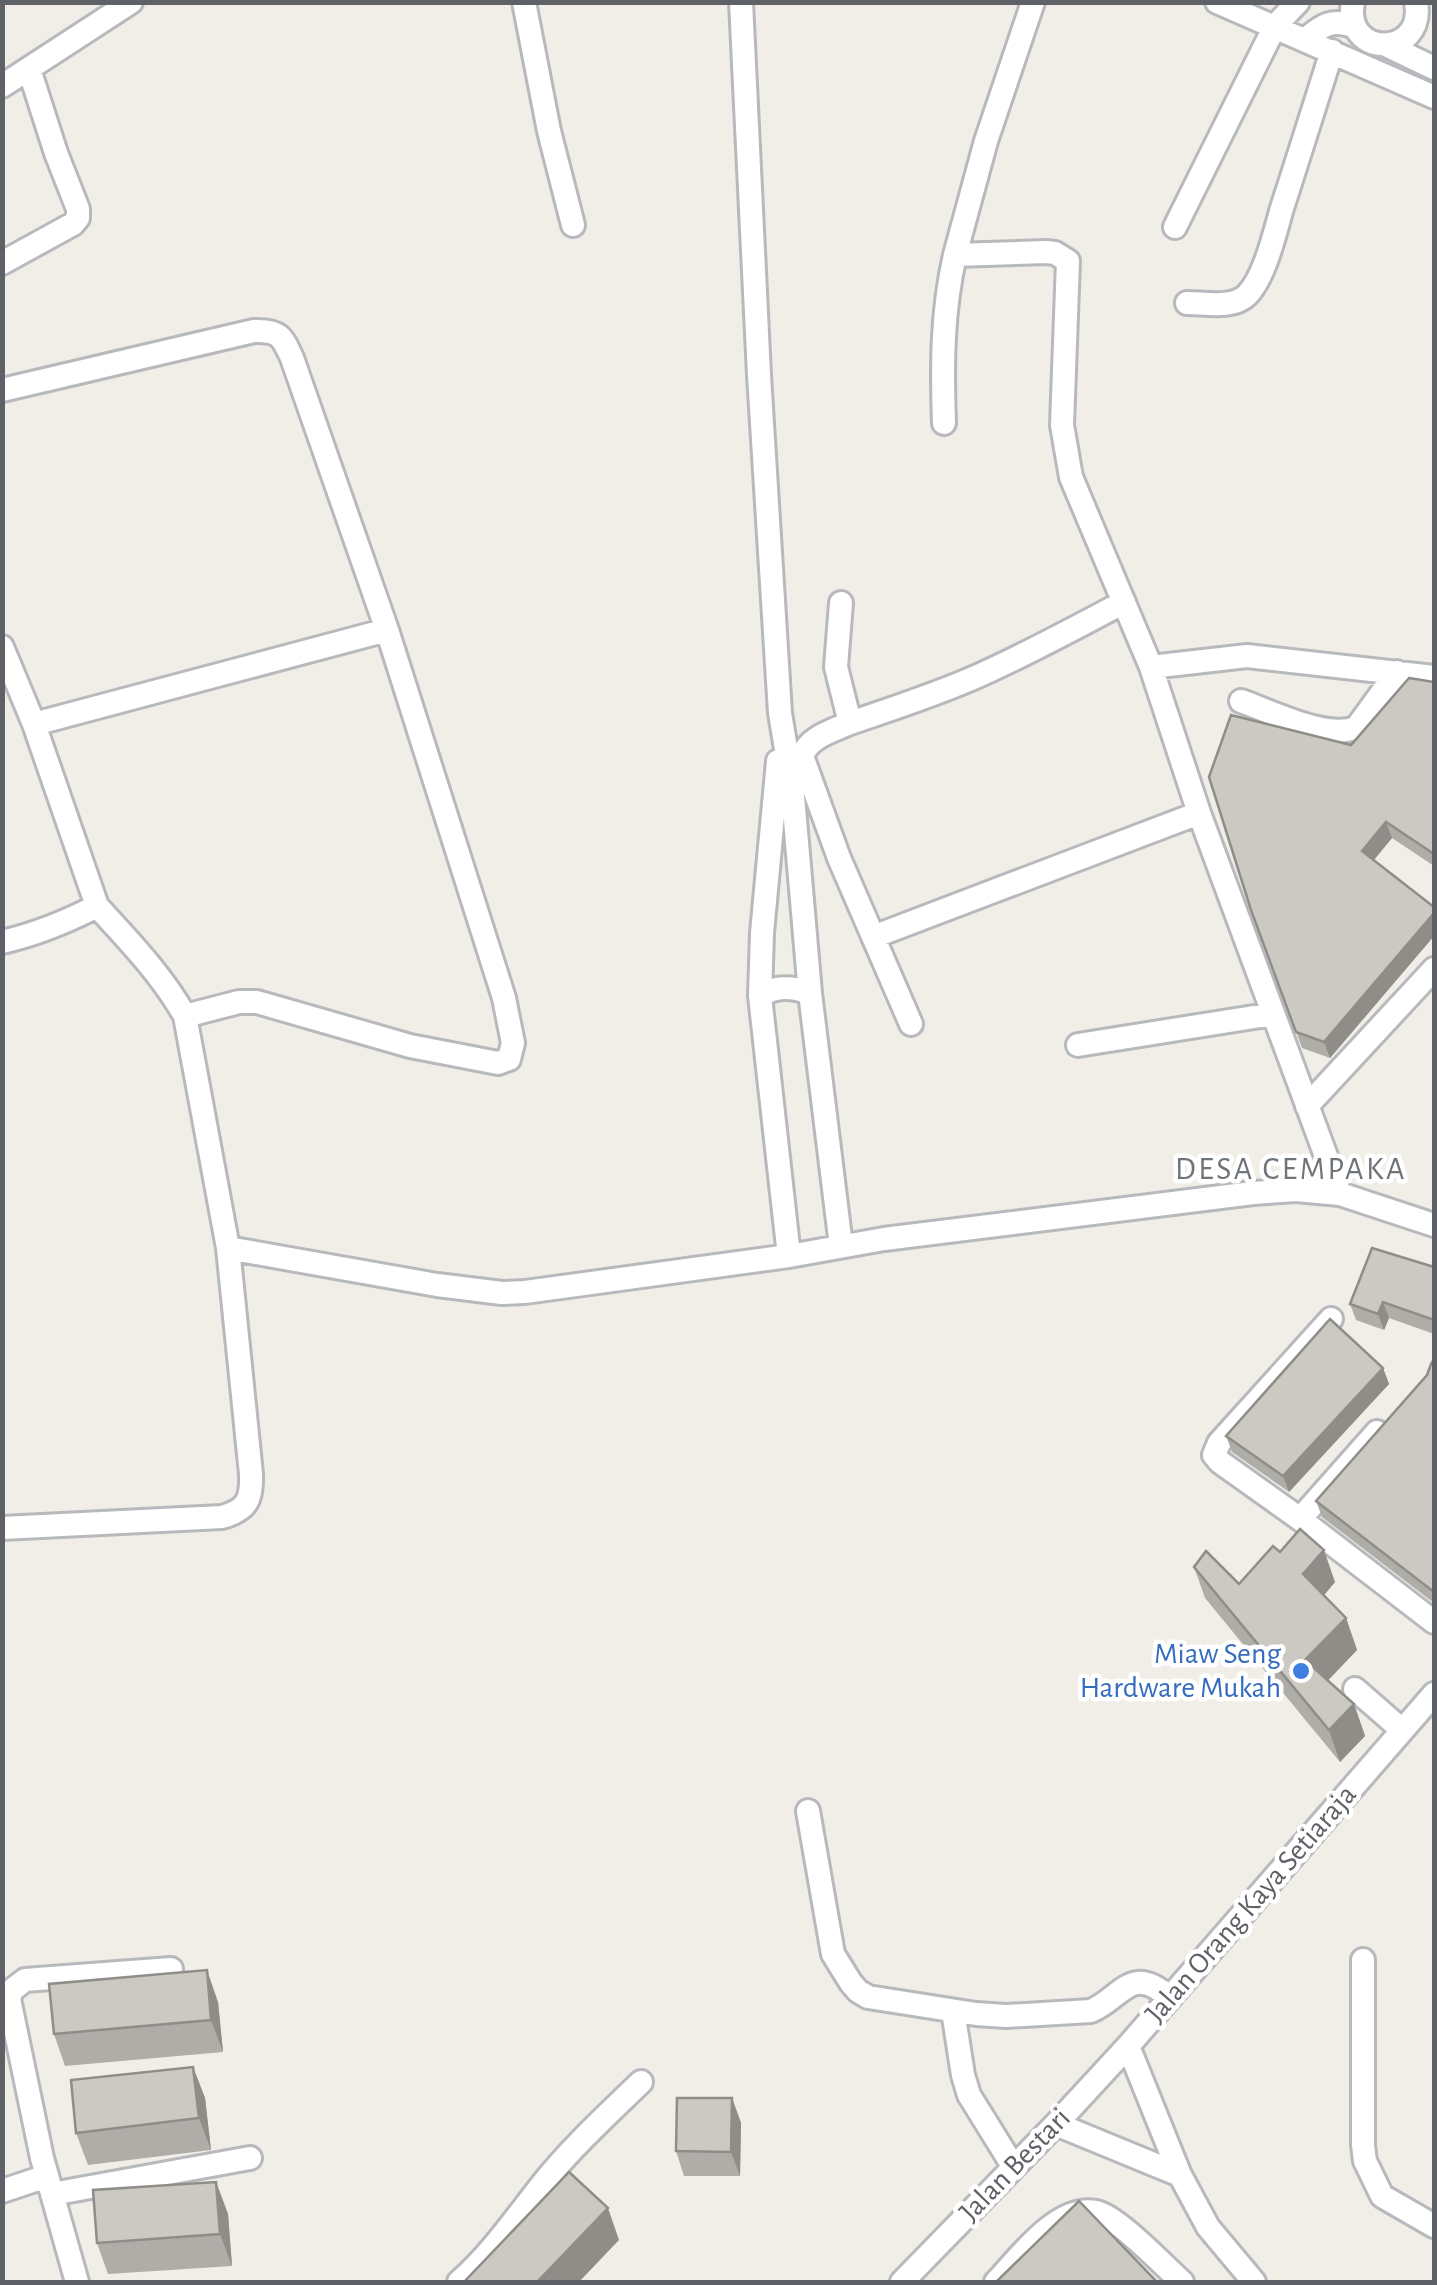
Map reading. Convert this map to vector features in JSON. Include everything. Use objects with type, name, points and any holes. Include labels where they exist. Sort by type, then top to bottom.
[{"type":"street","points":[[2,86],[131,2]]},
{"type":"street","points":[[524,2],[549,131],[573,225]]},
{"type":"street","points":[[741,2],[780,713],[792,785],[810,993],[841,1246]]},
{"type":"street","points":[[944,423],[946,297],[986,141],[1033,2]]},
{"type":"street","points":[[1217,2],[1434,97]]},
{"type":"street","points":[[1175,227],[1275,26],[1298,2]]},
{"type":"street","points":[[1352,2],[1354,28]]},
{"type":"street","points":[[1386,46],[1410,33],[1418,16],[1416,2]]},
{"type":"street","points":[[1305,40],[1332,12],[1368,41],[1434,68]]},
{"type":"street","points":[[1187,303],[1228,303],[1245,297],[1251,290],[1277,224],[1332,51]]},
{"type":"street","points":[[2,263],[78,218],[78,208],[28,70]]},
{"type":"street","points":[[955,255],[1046,252],[1068,261],[1062,425],[1071,477],[1151,667],[1199,814],[1340,1194]]},
{"type":"street","points":[[2,390],[254,331],[280,334],[292,358],[387,630],[508,1013],[513,1043],[509,1059],[498,1063],[425,1049],[258,1002],[239,1002],[185,1016]]},
{"type":"street","points":[[911,1024],[839,858],[802,756],[806,745],[850,723],[976,677],[1124,602]]},
{"type":"street","points":[[841,603],[836,668],[850,723]]},
{"type":"street","points":[[34,724],[387,630]]},
{"type":"street","points":[[2,647],[34,724],[97,906],[160,977],[185,1016],[228,1248],[252,1486],[246,1506],[222,1517],[2,1528]]},
{"type":"street","points":[[1151,667],[1248,656],[1434,677]]},
{"type":"street","points":[[1241,701],[1304,723],[1348,732],[1398,672]]},
{"type":"street","points":[[780,713],[760,996],[789,1256]]},
{"type":"street","points":[[873,937],[1199,814]]},
{"type":"street","points":[[2,942],[35,934],[97,906]]},
{"type":"street","points":[[1307,1106],[1434,969]]},
{"type":"street","points":[[760,996],[782,988],[810,993]]},
{"type":"street","points":[[1078,1045],[1274,1014]]},
{"type":"street","points":[[228,1248],[502,1293],[542,1291],[937,1232],[1275,1190],[1340,1194],[1434,1225]]},
{"type":"street","points":[[1330,1319],[1214,1450],[1214,1455],[1434,1622]]},
{"type":"street","points":[[1300,1519],[1397,1409]]},
{"type":"street","points":[[1355,1689],[1402,1730]]},
{"type":"street","name":"Jalan Orang Kaya Setiaraja","points":[[1247,2280],[1208,2228],[1180,2176],[1128,2046],[1434,1694]]},
{"type":"street","points":[[808,1811],[833,1954],[851,1983],[868,1997],[1006,2016],[1090,2011],[1134,1983],[1152,1985],[1170,1998]]},
{"type":"street","points":[[1363,1960],[1365,2161],[1388,2201],[1434,2226]]},
{"type":"street","points":[[77,2282],[19,2050],[10,1999],[12,1990],[25,1980],[171,1970]]},
{"type":"street","points":[[953,2011],[969,2095],[1013,2166]]},
{"type":"street","name":"Jalan Bestari","points":[[902,2282],[1128,2046]]},
{"type":"street","points":[[459,2282],[590,2130],[641,2082]]},
{"type":"street","points":[[1056,2124],[1180,2176]]},
{"type":"street","points":[[2,2191],[250,2158]]},
{"type":"street","points":[[996,2282],[1046,2230],[1061,2219],[1083,2212],[1095,2212],[1121,2227],[1182,2282]]},
{"type":"building","points":[[1409,678],[1434,682],[1434,854],[1386,822],[1362,851],[1434,907],[1434,913],[1324,1042],[1296,1032],[1251,910],[1209,777],[1231,715],[1351,745]]},
{"type":"building","points":[[1372,1248],[1434,1267],[1434,1320],[1383,1302],[1378,1314],[1350,1304]]},
{"type":"building","points":[[1330,1319],[1383,1368],[1283,1476],[1226,1436]]},
{"type":"building","points":[[1434,1359],[1434,1592],[1316,1501],[1427,1375]]},
{"type":"building","points":[[1300,1529],[1324,1550],[1303,1574],[1346,1618],[1305,1660],[1354,1704],[1329,1730],[1194,1567],[1206,1551],[1239,1584],[1273,1546],[1280,1552]]},
{"type":"building","points":[[207,1970],[211,2020],[54,2034],[49,1984]]},
{"type":"building","points":[[193,2067],[199,2118],[76,2133],[71,2080]]},
{"type":"building","points":[[677,2098],[732,2098],[731,2152],[676,2151]]},
{"type":"building","points":[[569,2172],[608,2208],[537,2282],[464,2282]]},
{"type":"building","points":[[216,2182],[220,2234],[97,2243],[93,2190]]},
{"type":"building","points":[[1079,2201],[1157,2282],[996,2282]]},
{"type":"place","name":"Miaw Seng Hardware Mukah","points":[[1301,1671]]},
{"type":"district","name":"DESA CEMPAKA","points":[[1291,1169]]}]
